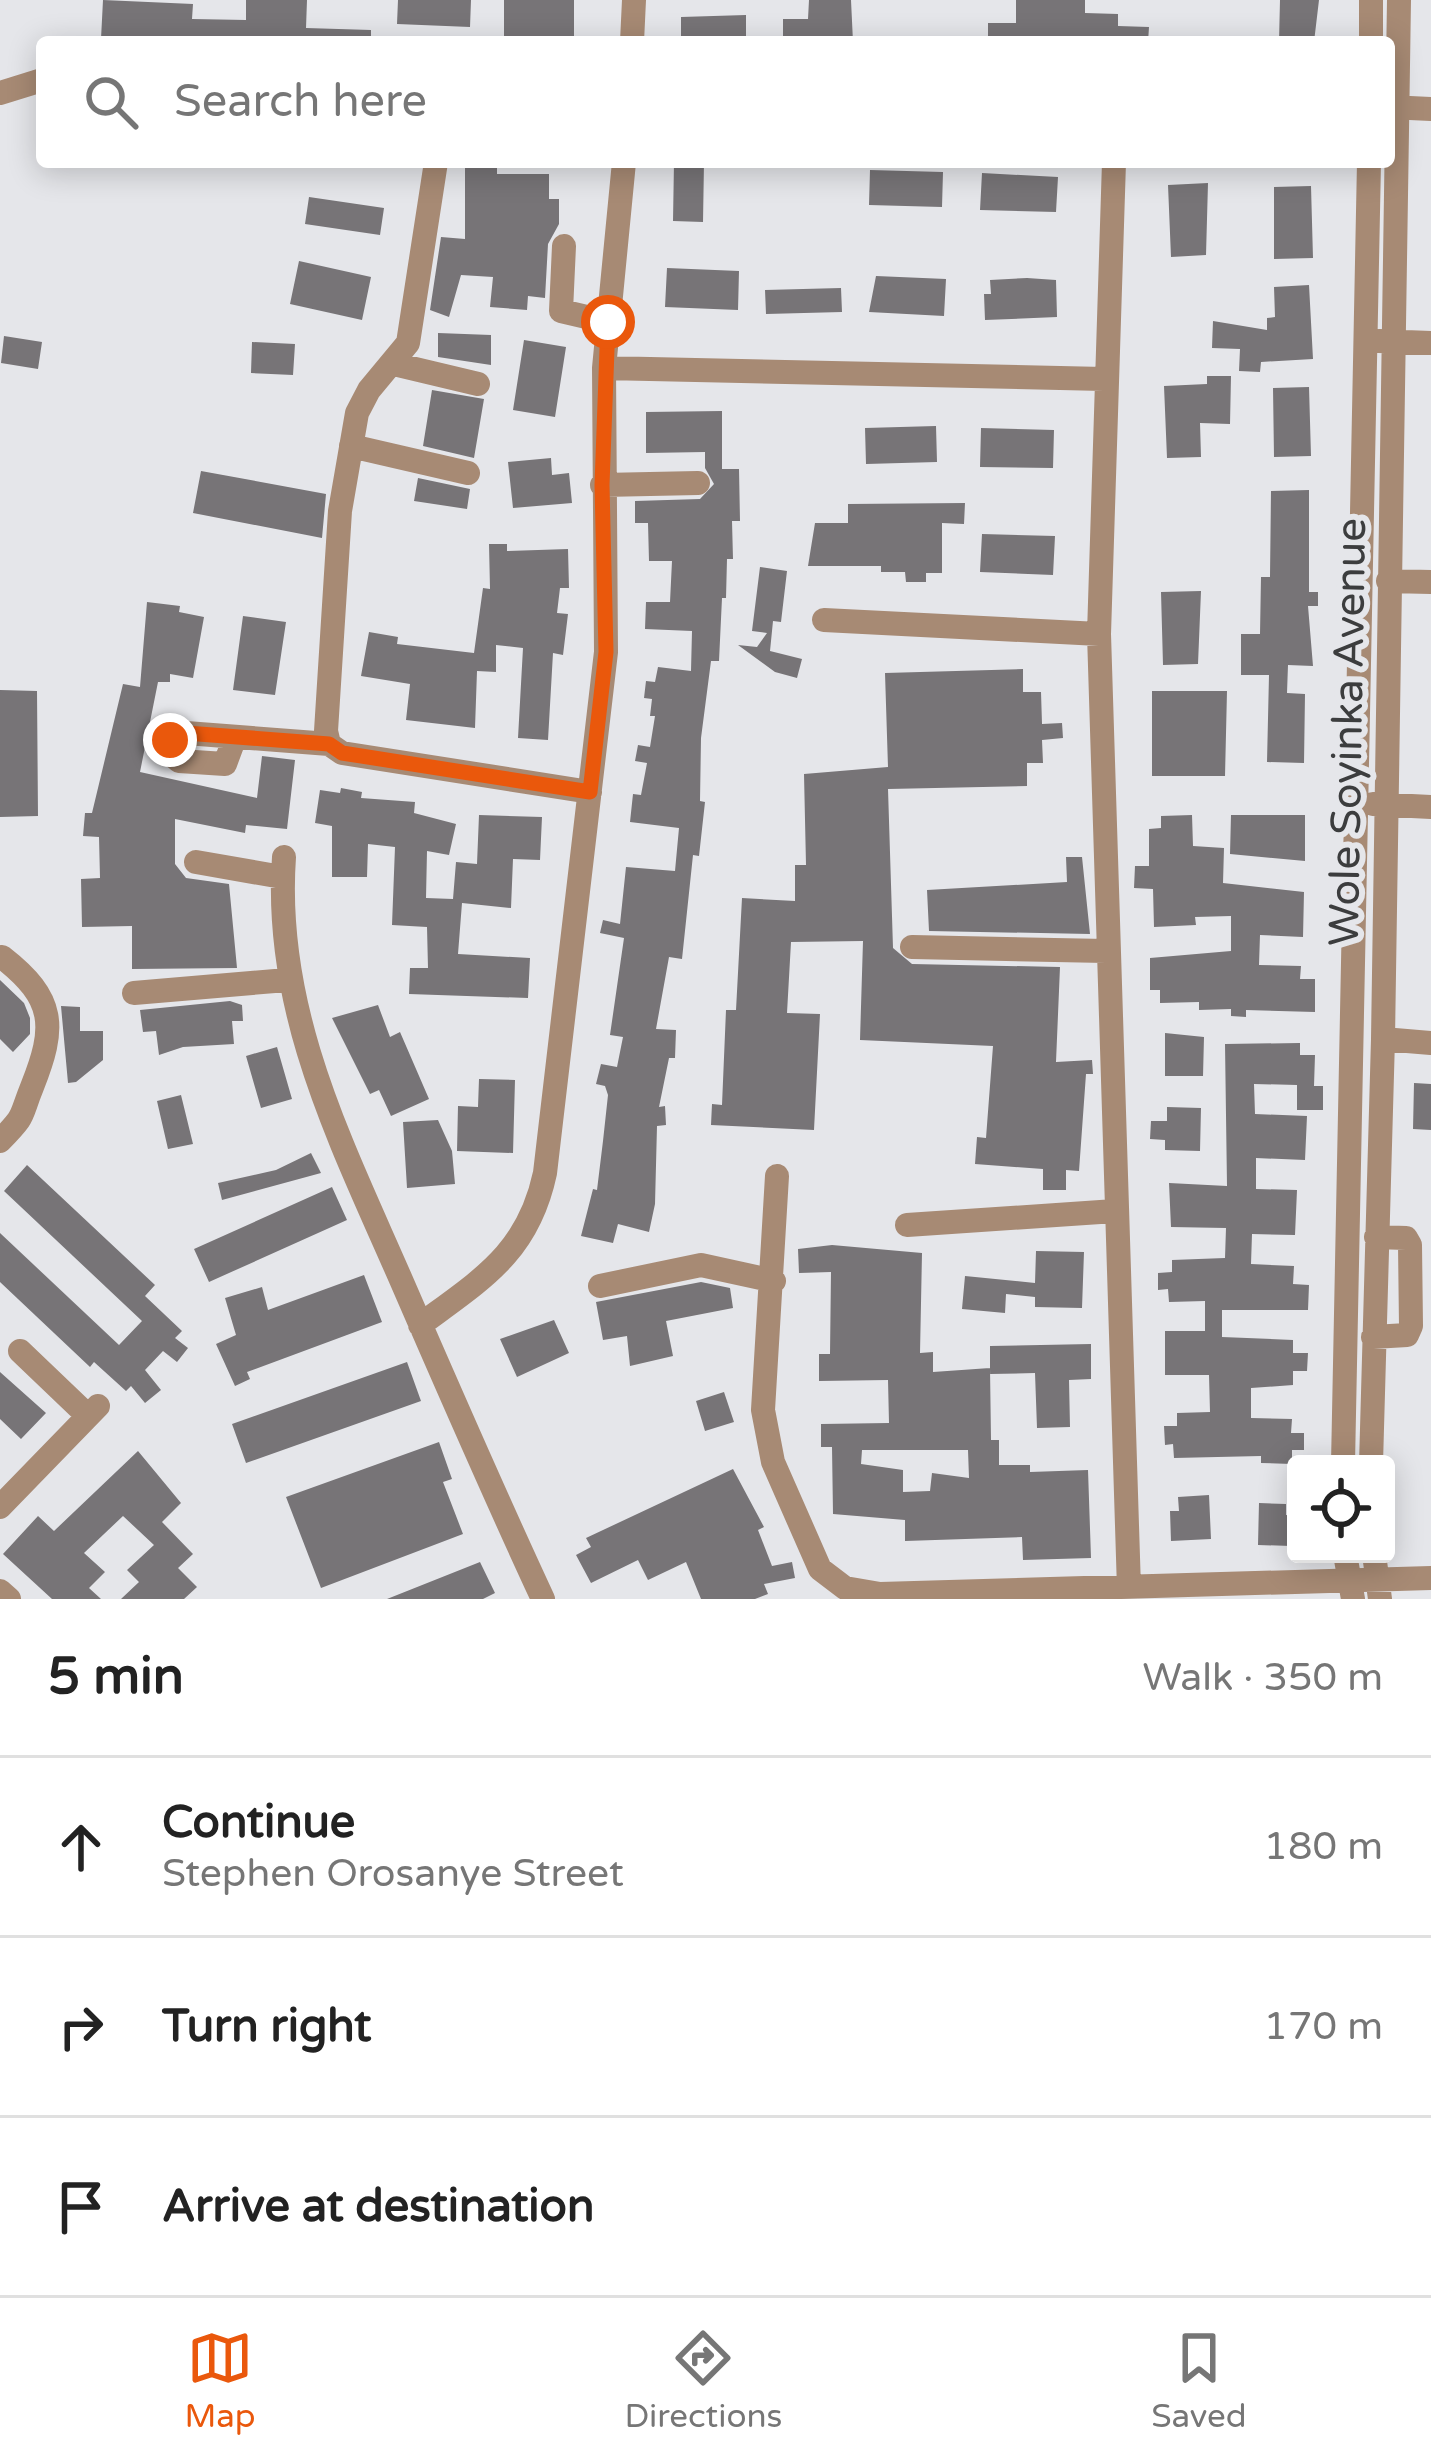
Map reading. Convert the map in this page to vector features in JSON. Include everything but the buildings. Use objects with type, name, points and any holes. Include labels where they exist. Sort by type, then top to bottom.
[{"type":"street","points":[[632,36],[634,0]]},
{"type":"street","points":[[1371,0],[1371,36]]},
{"type":"street","name":"Wole Soyinka Avenue","points":[[1395,71],[1399,0]]},
{"type":"street","points":[[0,93],[36,82]]},
{"type":"street","points":[[1395,107],[1431,109]]},
{"type":"street","points":[[329,744],[326,731],[340,511],[351,446],[363,401],[407,343],[435,168]]},
{"type":"street","points":[[420,1325],[494,1270],[525,1236],[538,1208],[606,652],[604,368],[623,168]]},
{"type":"street","points":[[1114,168],[1099,634],[1129,1589]]},
{"type":"street","name":"Wole Soyinka Avenue","points":[[1342,1455],[1369,168]]},
{"type":"street","name":"Wole Soyinka Avenue","points":[[1371,1455],[1384,1040],[1393,168]]},
{"type":"street","points":[[564,246],[561,310],[608,322]]},
{"type":"street","points":[[1366,340],[1431,343]]},
{"type":"street","points":[[394,364],[478,384]]},
{"type":"street","points":[[604,368],[1104,379]]},
{"type":"street","points":[[351,446],[468,473]]},
{"type":"street","points":[[602,485],[698,483]]},
{"type":"street","points":[[1388,581],[1431,582]]},
{"type":"street","points":[[824,620],[1099,634]]},
{"type":"street","points":[[235,737],[329,744],[342,753],[590,792]]},
{"type":"street","points":[[1356,803],[1431,807]]},
{"type":"street","points":[[196,862],[283,867],[287,980],[307,1061],[543,1599]]},
{"type":"street","points":[[912,947],[1106,951]]},
{"type":"street","points":[[0,1141],[26,1114],[48,1046],[50,1018],[28,977],[2,957]]},
{"type":"street","points":[[134,993],[287,980]]},
{"type":"street","points":[[1384,1040],[1431,1043]]},
{"type":"street","points":[[777,1176],[763,1411],[773,1462],[820,1569],[845,1588],[880,1594],[1129,1589],[1351,1592],[1378,1591],[1431,1578]]},
{"type":"street","points":[[907,1225],[1115,1211]]},
{"type":"street","points":[[1373,1337],[1407,1335],[1412,1326],[1410,1245],[1406,1238],[1376,1237]]},
{"type":"street","points":[[600,1286],[701,1265],[774,1282]]},
{"type":"street","points":[[0,1507],[93,1411],[20,1351]]},
{"type":"street","points":[[0,1591],[9,1599]]},
{"type":"route","points":[[170,740],[173,732],[329,744],[342,753],[590,792],[606,652],[602,485],[608,322]]}]
